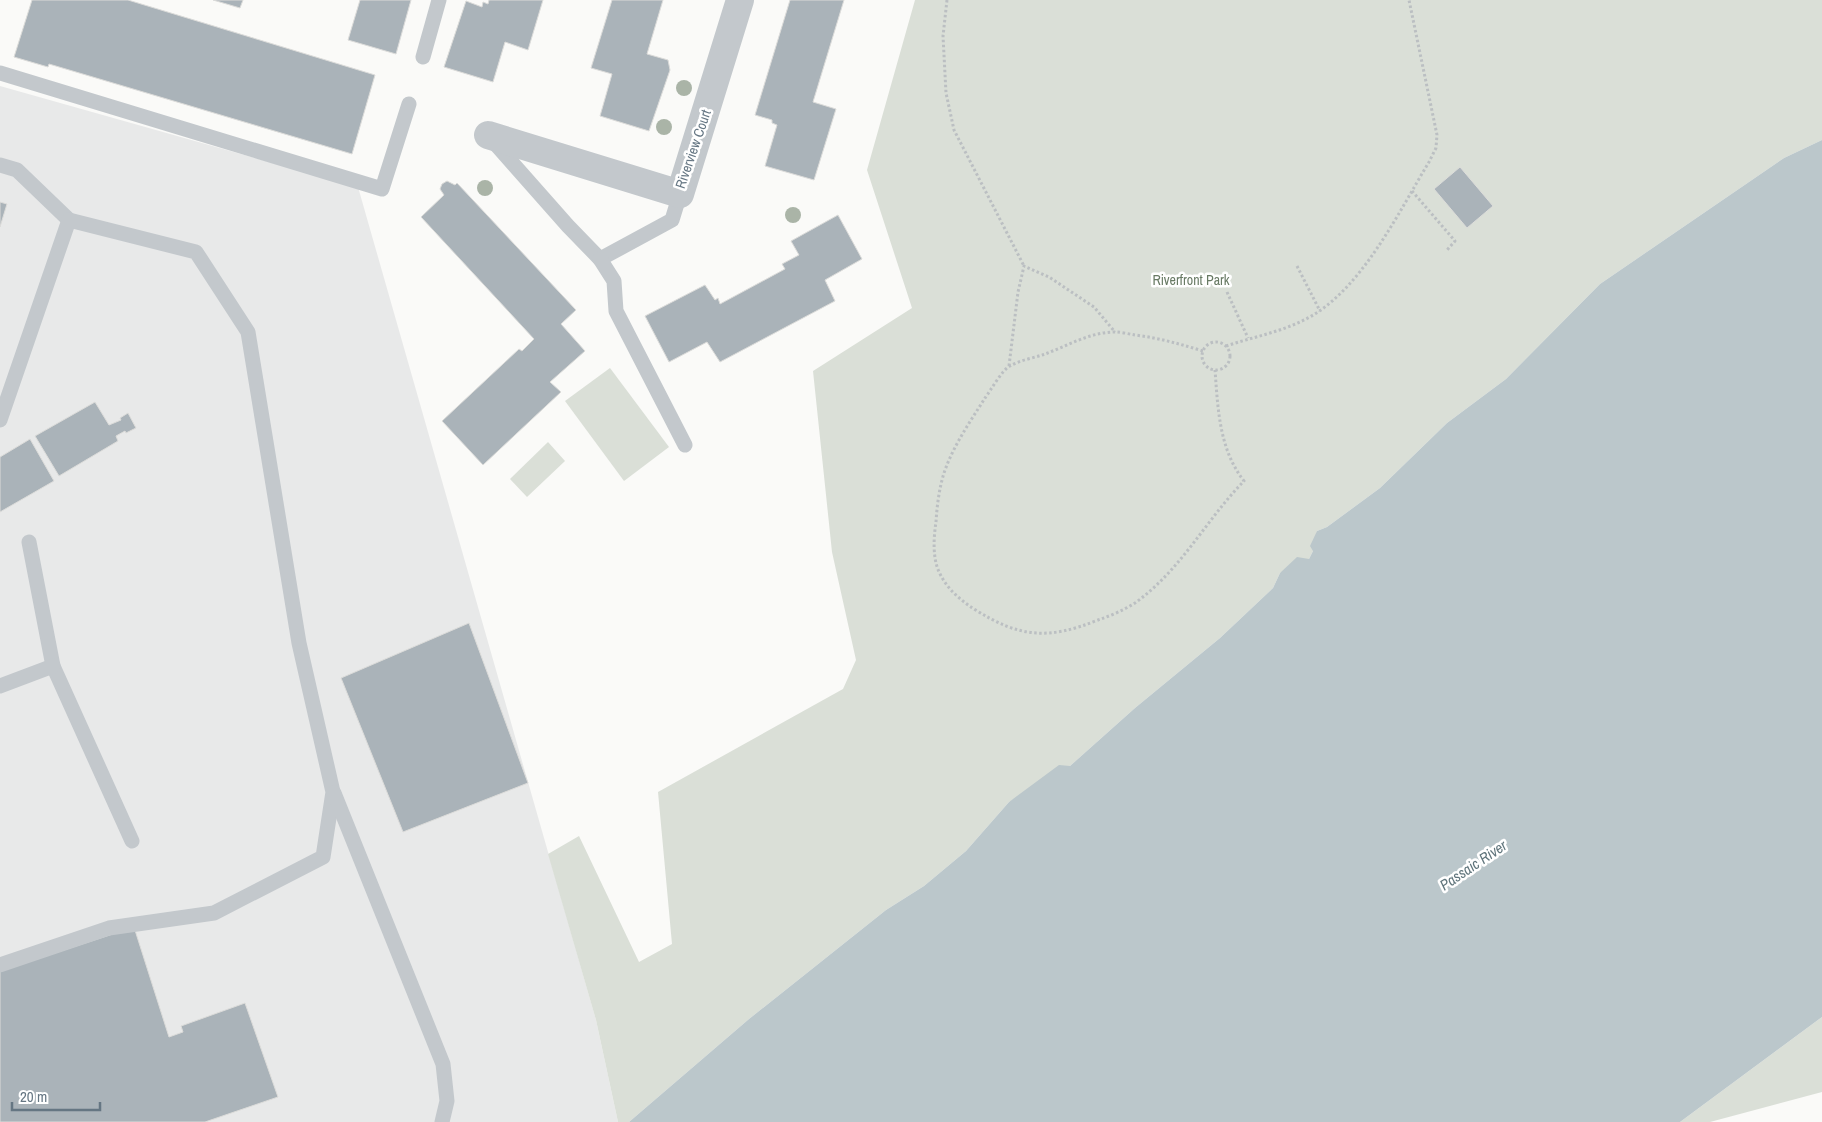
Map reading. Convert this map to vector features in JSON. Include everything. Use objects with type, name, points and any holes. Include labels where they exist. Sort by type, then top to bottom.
[{"type":"street","name":"Riverview Court","points":[[488,135],[680,194],[740,0]]},
{"type":"lane","points":[[423,57],[439,0]]},
{"type":"lane","points":[[0,73],[382,189],[409,104]]},
{"type":"lane","points":[[488,135],[568,226],[600,259],[614,281],[616,311],[685,445]]},
{"type":"lane","points":[[0,165],[17,170],[69,220],[196,252],[248,332],[299,642],[333,792],[443,1064],[447,1101],[442,1122]]},
{"type":"lane","points":[[600,259],[672,220],[680,194]]},
{"type":"lane","points":[[0,420],[69,220]]},
{"type":"lane","points":[[29,542],[53,666],[132,841]]},
{"type":"lane","points":[[0,686],[53,666]]},
{"type":"lane","points":[[0,964],[109,928],[214,913],[323,857],[333,792]]},
{"type":"path","points":[[948,0],[944,36],[946,93],[954,130],[1024,266],[1018,292],[1009,366],[971,420],[955,447],[944,474],[938,502],[934,538],[935,561],[941,578],[967,604],[990,619],[1017,630],[1040,634],[1059,633],[1080,628],[1133,604],[1175,568],[1229,496],[1244,481],[1234,469],[1224,443],[1217,400],[1215,370]]},
{"type":"path","points":[[1226,346],[1286,328],[1320,311],[1335,300],[1349,286],[1382,240],[1430,162],[1436,148],[1437,135],[1409,0]]},
{"type":"path","points":[[1412,191],[1455,240],[1447,250]]},
{"type":"path","points":[[1024,266],[1049,276],[1094,307],[1115,332]]},
{"type":"path","points":[[1298,266],[1320,311]]},
{"type":"path","points":[[1227,292],[1248,338]]},
{"type":"path","points":[[1009,366],[1085,338],[1115,332],[1164,339],[1203,351]]},
{"type":"path","points":[[1212,342],[1220,342],[1230,352],[1230,362],[1222,369],[1215,370],[1205,364],[1203,351],[1212,342]]},
{"type":"shaded area","points":[[0,86],[358,187],[596,1020],[618,1122],[0,1122]]},
{"type":"green space","name":"Riverfront Park","points":[[915,0],[1822,0],[1822,140],[1784,158],[1600,284],[1506,379],[1447,423],[1380,488],[1327,527],[1317,531],[1313,551],[1309,559],[1280,573],[1273,588],[1220,638],[1135,708],[1070,766],[1009,802],[966,851],[924,886],[886,910],[749,1019],[629,1122],[618,1122],[596,1020],[548,854],[579,836],[639,962],[672,944],[658,792],[843,689],[856,660],[832,552],[813,371],[912,308],[867,170]]},
{"type":"green space","points":[[610,368],[669,447],[624,481],[565,401]]},
{"type":"green space","points":[[548,442],[565,461],[527,497],[510,479]]},
{"type":"green space","points":[[1822,1017],[1822,1092],[1710,1122],[1680,1122]]},
{"type":"water","name":"Passaic River","points":[[1822,140],[1822,1017],[1680,1122],[629,1122],[749,1019],[886,910],[924,886],[966,851],[1009,802],[1059,765],[1070,766],[1135,708],[1220,638],[1273,588],[1280,573],[1297,557],[1309,559],[1313,551],[1310,546],[1317,531],[1327,527],[1380,488],[1447,423],[1506,379],[1600,284],[1784,158]]},
{"type":"building","points":[[32,0],[128,0],[375,75],[352,154],[49,64],[48,67],[14,57]]},
{"type":"building","points":[[213,0],[243,0],[240,8]]},
{"type":"building","points":[[360,0],[411,0],[396,54],[348,40]]},
{"type":"building","points":[[489,0],[543,0],[528,50],[505,42],[493,82],[444,67],[466,1],[482,7],[483,2],[488,4]]},
{"type":"building","points":[[612,0],[663,0],[647,54],[668,60],[670,70],[649,131],[600,116],[612,74],[591,68]]},
{"type":"building","points":[[790,0],[844,0],[813,102],[836,109],[814,180],[765,166],[777,125],[772,123],[772,120],[755,115]]},
{"type":"building","points":[[1460,167],[1493,206],[1467,228],[1434,189]]},
{"type":"building","points":[[447,181],[455,185],[457,183],[576,310],[561,324],[585,351],[550,382],[561,392],[483,465],[442,421],[519,349],[522,351],[534,339],[421,217],[444,195],[440,189],[442,184]]},
{"type":"building","points":[[0,202],[7,204],[0,227]]},
{"type":"building","points":[[838,215],[862,259],[825,280],[835,301],[720,362],[707,342],[669,362],[645,316],[705,285],[715,300],[718,298],[720,304],[785,269],[782,264],[799,255],[791,241]]},
{"type":"building","points":[[95,402],[109,425],[121,420],[120,418],[128,413],[136,428],[116,436],[118,441],[59,476],[35,436]]},
{"type":"building","points":[[30,439],[54,481],[0,512],[0,457]]},
{"type":"building","points":[[469,623],[528,783],[403,832],[341,678]]},
{"type":"building","points":[[134,927],[169,1037],[183,1032],[181,1026],[245,1003],[278,1097],[205,1122],[0,1122],[0,971]]}]
